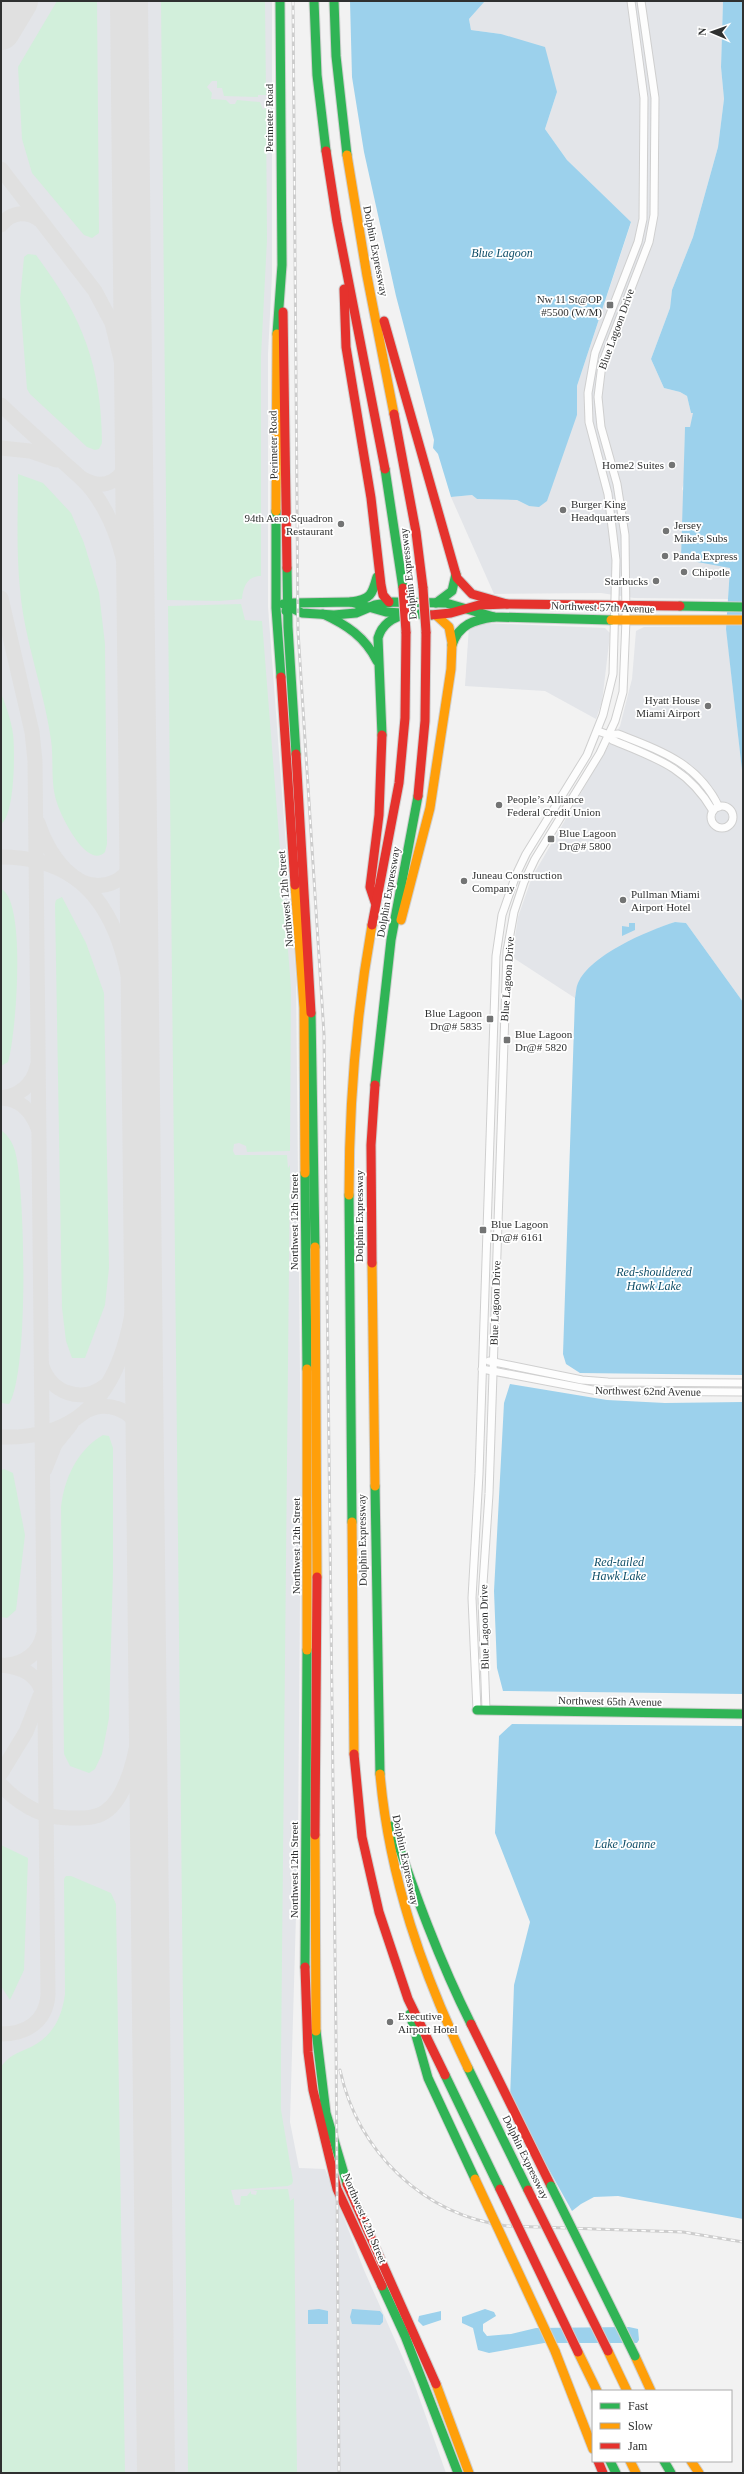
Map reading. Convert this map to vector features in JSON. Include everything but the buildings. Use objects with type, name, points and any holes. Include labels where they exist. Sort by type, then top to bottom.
[{"type":"main road","name":"Perimeter Road","points":[[276,592],[276,374],[281,283],[280,1]]},
{"type":"main road","name":"Dolphin Expressway","points":[[314,1],[316,67],[321,121],[342,246],[392,516],[403,588],[406,632],[406,700],[402,754],[396,806],[376,905],[358,1021],[349,1140],[352,1740],[358,1806],[370,1876],[379,1912],[408,1998],[597,2390]]},
{"type":"main road","name":"Dolphin Expressway","points":[[334,1],[336,64],[342,127],[413,513],[423,588],[426,632],[426,704],[421,768],[389,958],[375,1075],[370,1184],[376,1703],[381,1790],[395,1873],[421,1961],[442,2010],[528,2190],[627,2390]]},
{"type":"main road","points":[[342,246],[346,347],[371,498],[380,568],[381,591],[389,602]]},
{"type":"main road","points":[[367,266],[401,377],[456,574],[462,587],[470,594],[507,604]]},
{"type":"main road","name":"Perimeter Road","points":[[281,283],[283,308],[287,607]]},
{"type":"main road","points":[[280,681],[284,663],[282,625],[287,607],[292,603],[351,602],[363,600],[372,594],[380,568]]},
{"type":"main road","points":[[436,603],[452,591],[456,574]]},
{"type":"main road","points":[[276,592],[287,607]]},
{"type":"main road","name":"Northwest 12th Street","points":[[276,592],[280,681],[304,1008],[308,1530],[306,1981],[308,2052],[313,2090],[337,2188],[413,2355],[458,2473]]},
{"type":"main road","points":[[351,602],[370,607]]},
{"type":"main road","name":"Northwest 57th Avenue","points":[[287,607],[302,613],[350,614],[389,602],[436,603],[450,604],[494,617],[616,620],[743,620]]},
{"type":"main road","points":[[506,617],[517,610],[537,609],[550,603]]},
{"type":"main road","name":"Northwest 57th Avenue","points":[[370,607],[386,612],[436,615],[479,605],[507,604],[550,603],[743,607]]},
{"type":"main road","name":"Northwest 12th Street","points":[[287,607],[310,980],[313,1093],[317,1498],[314,1977],[317,2052],[328,2119],[341,2167],[355,2203],[430,2372],[469,2473]]},
{"type":"main road","points":[[288,627],[295,616],[302,613]]},
{"type":"main road","points":[[323,614],[348,625],[360,634],[370,648],[380,670]]},
{"type":"main road","points":[[376,905],[370,887],[379,815],[383,753],[378,644],[380,631],[388,620],[406,614]]},
{"type":"main road","points":[[436,615],[448,625],[451,652]]},
{"type":"main road","points":[[389,958],[419,863],[432,808],[443,742],[451,652],[454,637],[464,624],[494,617]]},
{"type":"main road","name":"Northwest 65th Avenue","points":[[481,1710],[743,1714]]},
{"type":"main road","points":[[381,1790],[408,1875],[440,1960],[651,2390]]},
{"type":"main road","points":[[408,1998],[413,2029],[433,2085],[555,2351],[592,2424]]},
{"type":"main road","points":[[555,2351],[592,2446]]},
{"type":"main road","points":[[598,2462],[603,2473]]},
{"type":"main road","points":[[610,2462],[616,2473]]},
{"type":"main road","points":[[630,2462],[636,2473]]},
{"type":"main road","points":[[660,2462],[666,2473]]},
{"type":"main road","points":[[665,2462],[671,2473]]},
{"type":"main road","points":[[686,2462],[692,2473]]},
{"type":"main road","points":[[692,2462],[699,2473]]},
{"type":"street","name":"Blue Lagoon Drive","points":[[481,1710],[482,1599],[494,1361],[503,1065],[509,936],[518,900],[535,858],[582,784],[609,735],[619,712],[623,692],[626,620],[621,605],[611,513],[591,431],[588,411],[590,373],[599,342],[640,235],[643,219],[643,86],[631,1]]},
{"type":"street","name":"Blue Lagoon Drive","points":[[481,1710],[472,1598],[483,1360],[495,966],[498,934],[508,895],[526,854],[581,766],[598,731],[611,684],[616,620],[621,605],[622,514],[614,474],[601,427],[599,405],[600,375],[609,346],[650,237],[654,215],[655,92],[641,1]]},
{"type":"street","points":[[644,173],[654,173]]},
{"type":"street","points":[[599,342],[609,346]]},
{"type":"street","points":[[598,731],[609,735],[612,740],[656,758],[680,771],[697,786],[716,809]]},
{"type":"street","points":[[526,854],[535,858]]},
{"type":"street","points":[[492,1060],[503,1065]]},
{"type":"street","name":"Northwest 62nd Avenue","points":[[483,1360],[578,1379],[608,1382],[743,1383]]},
{"type":"street","name":"Northwest 62nd Avenue","points":[[482,1369],[598,1391],[743,1392]]},
{"type":"shaded area","points":[[1,1],[272,1],[272,275],[268,354],[268,607],[296,978],[301,1475],[298,1846],[290,2122],[299,2168],[325,2169],[364,2270],[414,2383],[446,2473],[1,2473]]},
{"type":"shaded area","points":[[485,1],[723,1],[721,66],[724,99],[718,147],[693,237],[672,290],[670,308],[651,359],[664,388],[680,392],[687,396],[691,413],[693,413],[693,421],[690,427],[685,427],[684,482],[682,489],[730,568],[728,599],[634,598],[601,593],[494,594],[451,497],[472,495],[477,499],[517,500],[529,506],[577,415],[577,386],[631,223],[567,160],[545,129],[557,92],[501,34],[471,30],[469,19]]},
{"type":"shaded area","points":[[482,623],[605,628],[610,633],[602,702],[596,719],[545,691],[465,686],[469,626]]},
{"type":"shaded area","points":[[726,626],[743,779],[743,1002],[686,923],[675,922],[658,928],[600,958],[578,983],[575,998],[512,957],[518,917],[532,877],[620,726],[632,679],[636,631],[644,627]]},
{"type":"green space","points":[[57,1],[97,1],[99,233],[92,238],[84,235],[32,173],[22,139],[18,67]]},
{"type":"green space","points":[[161,1],[265,1],[266,95],[258,95],[258,97],[224,96],[222,88],[217,88],[217,81],[212,81],[207,87],[212,93],[211,99],[226,100],[230,104],[235,104],[237,100],[260,102],[263,110],[266,107],[267,240],[261,356],[261,576],[256,576],[249,580],[243,590],[242,599],[219,601],[167,600]]},
{"type":"green space","points":[[28,254],[36,255],[52,278],[66,300],[86,343],[98,390],[102,443],[99,449],[95,450],[87,447],[30,394],[27,389],[20,300],[24,257]]},
{"type":"green space","points":[[18,474],[43,483],[71,513],[84,543],[99,593],[105,644],[107,844],[105,852],[98,856],[90,854],[76,839],[59,810],[55,795],[52,748],[48,721],[22,608],[18,546]]},
{"type":"green space","points":[[241,604],[245,620],[262,621],[291,988],[290,1151],[247,1152],[246,1146],[239,1143],[234,1144],[233,1151],[235,1155],[287,1155],[288,1168],[290,1165],[281,2110],[293,2181],[292,2184],[288,2186],[231,2190],[235,2205],[240,2205],[241,2196],[247,2196],[251,2191],[251,2194],[256,2195],[257,2191],[252,2190],[288,2189],[290,2201],[294,2198],[297,2473],[188,2473],[168,606]]},
{"type":"green space","points":[[1,693],[12,729],[14,754],[13,782],[9,808],[6,818],[1,824]]},
{"type":"green space","points":[[1,889],[9,899],[14,917],[17,942],[17,970],[14,1026],[11,1048],[8,1062],[1,1066]]},
{"type":"green space","points":[[62,897],[86,943],[104,993],[109,1268],[105,1305],[85,1358],[72,1358],[66,1341],[62,1308],[55,904],[56,900]]},
{"type":"green space","points":[[1,1130],[11,1141],[16,1155],[22,1207],[23,1283],[20,1357],[15,1386],[9,1404],[1,1403]]},
{"type":"green space","points":[[103,1435],[109,1436],[113,1448],[113,1572],[109,1718],[102,1754],[95,1769],[89,1773],[70,1766],[64,1754],[61,1507],[65,1486],[73,1466],[86,1449]]},
{"type":"green space","points":[[4,1469],[13,1473],[25,1535],[16,1610],[7,1618],[1,1617],[1,1470]]},
{"type":"green space","points":[[1,1845],[28,1858],[24,1970],[10,2000],[1,1986]]},
{"type":"green space","points":[[66,1876],[71,1876],[111,1893],[116,1904],[125,2473],[1,2473],[1,2067],[11,2057],[39,2043],[51,2031],[62,2010],[65,1994],[64,1879]]},
{"type":"water","name":"Blue Lagoon","points":[[350,1],[485,1],[469,19],[471,30],[501,34],[545,47],[557,92],[545,129],[567,160],[631,222],[577,386],[577,415],[547,501],[539,507],[529,506],[517,500],[477,499],[472,495],[451,497],[438,454],[433,448],[434,440],[396,296],[364,152],[352,77]]},
{"type":"water","points":[[723,1],[743,1],[743,779],[726,629],[730,568],[681,559],[685,427],[690,427],[693,413],[691,413],[687,396],[680,392],[664,388],[651,359],[670,308],[672,290],[693,237],[718,147],[724,99],[721,67]]},
{"type":"water","name":"Red-shouldered Hawk Lake","points":[[675,922],[686,923],[743,1002],[743,1375],[580,1373],[566,1364],[563,1354],[575,998],[577,986],[584,973],[594,963],[620,945],[650,931]]},
{"type":"water","points":[[629,923],[635,923],[635,930],[622,936],[622,926],[629,927]]},
{"type":"water","name":"Red-tailed Hawk Lake","points":[[510,1384],[607,1400],[665,1403],[743,1402],[743,1694],[503,1691],[497,1668],[494,1591],[504,1403]]},
{"type":"water","name":"Lake Joanne","points":[[512,1724],[743,1726],[743,2219],[618,2196],[594,2197],[572,2211],[510,2100],[514,1985],[530,1922],[495,1833],[499,1736]]},
{"type":"water","points":[[319,2309],[328,2311],[328,2324],[308,2324],[308,2310]]},
{"type":"water","points":[[352,2309],[380,2311],[383,2315],[383,2322],[380,2325],[352,2324],[350,2317]]},
{"type":"water","points":[[485,2309],[494,2312],[496,2316],[483,2324],[483,2331],[487,2336],[511,2334],[536,2328],[629,2327],[638,2329],[639,2340],[637,2343],[544,2343],[489,2353],[478,2350],[473,2328],[462,2323],[462,2317]]},
{"type":"water","points":[[441,2311],[441,2320],[423,2326],[418,2321],[419,2316]]},
{"type":"taxiway","points":[[1,169],[95,291],[112,323],[126,380],[135,520]]},
{"type":"taxiway","points":[[1,225],[9,217],[19,214],[30,215],[40,220]]},
{"type":"taxiway","points":[[1,405],[85,481],[107,514],[118,540],[130,596],[133,625],[137,710]]},
{"type":"taxiway","points":[[1,448],[30,451],[56,460]]},
{"type":"taxiway","points":[[83,479],[91,483],[99,484],[106,484],[113,481],[124,471],[131,456]]},
{"type":"taxiway","points":[[1,598],[32,732],[35,761],[48,1995],[43,2012],[33,2025],[19,2032],[1,2034]]},
{"type":"taxiway","points":[[38,823],[42,835],[56,859],[76,878],[88,884],[100,886],[114,882],[124,876],[131,867],[138,845]]},
{"type":"taxiway","points":[[1,857],[47,864],[81,883],[105,911],[121,947],[131,988],[136,1030],[141,1113]]},
{"type":"taxiway","points":[[1,1098],[14,1095],[29,1084],[37,1067]]},
{"type":"taxiway","points":[[2,1098],[14,1101],[24,1107],[29,1112],[38,1128]]},
{"type":"taxiway","points":[[1,1437],[48,1432],[83,1413],[107,1385],[123,1349],[133,1309],[138,1266],[142,1183]]},
{"type":"taxiway","points":[[42,1366],[52,1383],[68,1393],[77,1395],[87,1394],[105,1386]]},
{"type":"taxiway","points":[[86,1411],[102,1406],[125,1412],[137,1423],[141,1431],[145,1458]]},
{"type":"taxiway","points":[[45,1469],[55,1444],[71,1424]]},
{"type":"taxiway","points":[[1,1785],[16,1799],[32,1809],[50,1816],[70,1818],[97,1816],[105,1812],[119,1797],[129,1774],[137,1746],[144,1683],[147,1603]]},
{"type":"taxiway","points":[[7,1665],[25,1660],[30,1656],[38,1648],[43,1636]]},
{"type":"taxiway","points":[[1,1665],[15,1667],[28,1672],[41,1687],[43,1695]]},
{"type":"taxiway","points":[[1,1773],[26,1732],[40,1696]]},
{"type":"runway","points":[[1,31],[19,1]]},
{"type":"runway","points":[[129,1],[156,2473]]},
{"type":"railway","points":[[293,1],[298,631],[324,1034],[336,2036],[339,2473]]},
{"type":"railway","points":[[340,2070],[349,2100],[362,2127],[379,2152],[399,2175],[422,2193],[448,2209],[476,2220],[507,2226],[683,2232],[743,2242]]},
{"type":"traffic: fast","points":[[277,334],[282,265],[280,1]]},
{"type":"traffic: fast","points":[[314,1],[317,75],[326,151]]},
{"type":"traffic: fast","points":[[334,1],[336,56],[347,155]]},
{"type":"traffic: fast","points":[[385,469],[403,588]]},
{"type":"traffic: fast","points":[[276,511],[276,608],[281,677]]},
{"type":"traffic: fast","points":[[287,568],[288,627],[296,754]]},
{"type":"traffic: fast","points":[[436,603],[452,591],[456,574]]},
{"type":"traffic: fast","points":[[351,602],[367,598],[374,588],[377,577]]},
{"type":"traffic: fast","points":[[286,611],[292,603],[351,602],[386,612],[431,615]]},
{"type":"traffic: fast","points":[[283,604],[302,613],[334,615],[356,613],[375,605],[393,602],[446,603],[494,617],[611,620]]},
{"type":"traffic: fast","points":[[680,606],[743,607]]},
{"type":"traffic: fast","points":[[323,614],[347,627],[361,638],[377,661]]},
{"type":"traffic: fast","points":[[382,735],[378,638],[382,629],[388,622],[396,617],[406,614]]},
{"type":"traffic: fast","points":[[452,645],[459,632],[468,624],[494,617]]},
{"type":"traffic: fast","points":[[375,1085],[391,940],[418,796]]},
{"type":"traffic: fast","points":[[311,1013],[315,1247]]},
{"type":"traffic: fast","points":[[305,1173],[307,1369]]},
{"type":"traffic: fast","points":[[349,1195],[352,1522]]},
{"type":"traffic: fast","points":[[375,1486],[380,1774]]},
{"type":"traffic: fast","points":[[305,1967],[307,1650]]},
{"type":"traffic: fast","points":[[477,1710],[743,1714]]},
{"type":"traffic: fast","points":[[392,1826],[428,1926],[448,1976],[471,2024]]},
{"type":"traffic: fast","points":[[410,2014],[428,2078],[475,2179]]},
{"type":"traffic: fast","points":[[316,2031],[326,2113],[347,2184]]},
{"type":"traffic: fast","points":[[468,2068],[528,2190]]},
{"type":"traffic: fast","points":[[445,2075],[500,2189]]},
{"type":"traffic: fast","points":[[551,2186],[635,2356]]},
{"type":"traffic: fast","points":[[382,2286],[405,2336],[458,2473]]},
{"type":"traffic: fast","points":[[610,2462],[616,2473]]},
{"type":"traffic: fast","points":[[665,2462],[671,2473]]},
{"type":"traffic: slow","points":[[347,155],[367,276],[394,414]]},
{"type":"traffic: slow","points":[[276,511],[277,334]]},
{"type":"traffic: slow","points":[[401,920],[430,808],[451,669],[452,643],[449,627],[436,615]]},
{"type":"traffic: slow","points":[[611,620],[743,620]]},
{"type":"traffic: slow","points":[[295,885],[304,1008],[305,1173]]},
{"type":"traffic: slow","points":[[349,1195],[350,1128],[354,1060],[366,959],[372,925]]},
{"type":"traffic: slow","points":[[315,1247],[317,1577]]},
{"type":"traffic: slow","points":[[372,1263],[375,1486]]},
{"type":"traffic: slow","points":[[307,1369],[307,1650]]},
{"type":"traffic: slow","points":[[352,1522],[354,1754]]},
{"type":"traffic: slow","points":[[380,1774],[391,1851],[410,1925],[437,1997],[468,2068]]},
{"type":"traffic: slow","points":[[315,1835],[316,2031]]},
{"type":"traffic: slow","points":[[475,2179],[555,2351]]},
{"type":"traffic: slow","points":[[555,2351],[592,2446]]},
{"type":"traffic: slow","points":[[608,2351],[627,2390]]},
{"type":"traffic: slow","points":[[578,2352],[597,2390]]},
{"type":"traffic: slow","points":[[635,2356],[651,2390]]},
{"type":"traffic: slow","points":[[436,2384],[469,2473]]},
{"type":"traffic: slow","points":[[630,2462],[636,2473]]},
{"type":"traffic: slow","points":[[692,2462],[699,2473]]},
{"type":"traffic: jam","points":[[326,151],[337,222],[385,469]]},
{"type":"traffic: jam","points":[[344,289],[346,347],[371,498],[381,585],[383,595],[389,602]]},
{"type":"traffic: jam","points":[[283,312],[287,568]]},
{"type":"traffic: jam","points":[[384,321],[457,578],[472,594],[507,604]]},
{"type":"traffic: jam","points":[[394,414],[416,532],[423,588]]},
{"type":"traffic: jam","points":[[403,588],[406,632]]},
{"type":"traffic: jam","points":[[423,588],[426,632]]},
{"type":"traffic: jam","points":[[431,615],[451,613],[479,605],[680,606]]},
{"type":"traffic: jam","points":[[372,925],[399,783],[405,718],[406,632]]},
{"type":"traffic: jam","points":[[418,796],[425,721],[426,632]]},
{"type":"traffic: jam","points":[[281,677],[295,885]]},
{"type":"traffic: jam","points":[[375,902],[370,887],[379,815],[382,735]]},
{"type":"traffic: jam","points":[[296,754],[311,1013]]},
{"type":"traffic: jam","points":[[372,1263],[371,1145],[375,1085]]},
{"type":"traffic: jam","points":[[315,1835],[317,1577]]},
{"type":"traffic: jam","points":[[354,1754],[362,1837],[379,1912],[408,1999],[445,2075]]},
{"type":"traffic: jam","points":[[305,1967],[308,2052],[313,2090],[337,2189],[382,2286]]},
{"type":"traffic: jam","points":[[471,2024],[551,2186]]},
{"type":"traffic: jam","points":[[347,2184],[436,2384]]},
{"type":"traffic: jam","points":[[500,2189],[578,2352]]},
{"type":"traffic: jam","points":[[528,2190],[608,2351]]},
{"type":"traffic: jam","points":[[598,2462],[603,2473]]},
{"type":"place","name":"Nw 11 St@OP #5500 (W/M)","points":[[610,305]]},
{"type":"place","name":"Home2 Suites","points":[[672,465]]},
{"type":"place","name":"Burger King Headquarters","points":[[563,510]]},
{"type":"place","name":"94th Aero Squadron Restaurant","points":[[341,524]]},
{"type":"place","name":"Jersey Mike's Subs","points":[[666,531]]},
{"type":"place","name":"Panda Express","points":[[665,556]]},
{"type":"place","name":"Chipotle","points":[[684,572]]},
{"type":"place","name":"Starbucks","points":[[656,581]]},
{"type":"place","name":"Hyatt House Miami Airport","points":[[708,706]]},
{"type":"place","name":"People’s Alliance Federal Credit Union","points":[[499,805]]},
{"type":"place","name":"Blue Lagoon Dr@# 5800","points":[[551,839]]},
{"type":"place","name":"Juneau Construction Company","points":[[464,881]]},
{"type":"place","name":"Pullman Miami Airport Hotel","points":[[623,900]]},
{"type":"place","name":"Blue Lagoon Dr@# 5835","points":[[490,1019]]},
{"type":"place","name":"Blue Lagoon Dr@# 5820","points":[[507,1040]]},
{"type":"place","name":"Blue Lagoon Dr@# 6161","points":[[483,1230]]},
{"type":"place","name":"Executive Airport Hotel","points":[[390,2022]]}]
